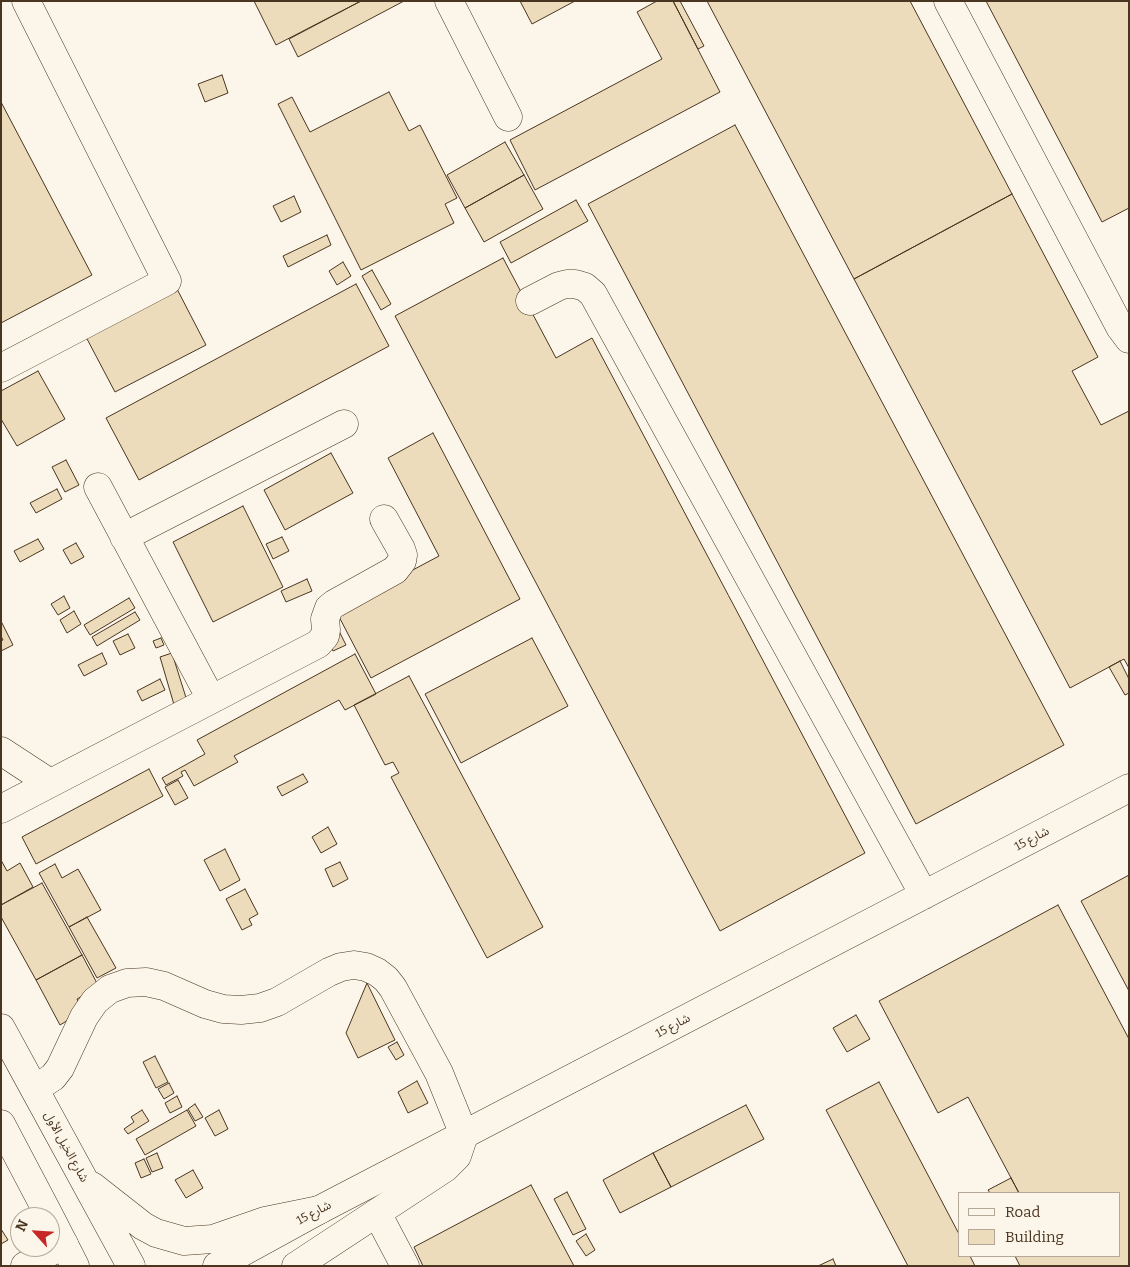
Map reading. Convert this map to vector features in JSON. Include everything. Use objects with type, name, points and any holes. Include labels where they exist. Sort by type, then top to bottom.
[{"type":"main road","points":[[1,368],[167,281],[26,1]]},
{"type":"main road","points":[[449,1],[508,117]]},
{"type":"main road","points":[[948,1],[1120,327],[1129,339]]},
{"type":"main road","points":[[530,301],[559,286],[567,284],[585,287],[593,294],[887,824],[924,895]]},
{"type":"main road","points":[[124,537],[344,424]]},
{"type":"main road","points":[[98,488],[211,699]]},
{"type":"main road","points":[[1,809],[318,644],[325,636],[325,619],[329,608],[399,566],[402,561],[403,555],[384,518]]},
{"type":"main road","points":[[1,752],[50,783]]},
{"type":"main road","name":"شارع 15","points":[[217,1266],[319,1210],[1129,788]]},
{"type":"main road","points":[[35,1089],[53,1077],[60,1068],[84,1017],[95,1001],[110,989],[127,982],[146,982],[164,986],[205,1004],[223,1009],[241,1010],[260,1008],[277,1002],[329,972],[342,967],[354,965],[366,967],[377,972],[393,988],[439,1073],[464,1135],[457,1156],[452,1163],[296,1266]]},
{"type":"main road","name":"شارع الخيل الأول","points":[[1,1028],[130,1266]]},
{"type":"main road","points":[[1,1124],[45,1207]]},
{"type":"main road","points":[[84,1180],[143,1226],[156,1233],[184,1241],[213,1238],[265,1221],[319,1210]]},
{"type":"main road","points":[[377,1213],[405,1266]]},
{"type":"main road","points":[[26,1266],[70,1255],[60,1236]]},
{"type":"building","points":[[254,1],[361,1],[276,45]]},
{"type":"building","points":[[361,1],[404,1],[298,57],[289,39]]},
{"type":"building","points":[[520,1],[575,1],[532,24]]},
{"type":"building","points":[[657,1],[673,1],[720,92],[535,190],[510,140],[662,59],[637,12]]},
{"type":"building","points":[[673,1],[680,1],[704,46],[698,49]]},
{"type":"building","points":[[707,1],[910,1],[1012,194],[854,279]]},
{"type":"building","points":[[986,1],[1129,1],[1129,208],[1102,222]]},
{"type":"building","points":[[222,75],[228,93],[205,102],[198,84]]},
{"type":"building","points":[[389,92],[409,131],[420,125],[457,198],[445,204],[454,223],[361,270],[278,104],[292,97],[310,132]]},
{"type":"building","points":[[1,102],[92,275],[1,323]]},
{"type":"building","points":[[735,125],[1064,745],[916,824],[588,204]]},
{"type":"building","points":[[505,142],[524,175],[465,208],[447,175]]},
{"type":"building","points":[[524,175],[543,209],[484,242],[465,208]]},
{"type":"building","points":[[1012,194],[1098,357],[1072,371],[1101,425],[1129,411],[1129,668],[1124,659],[1070,688],[854,279]]},
{"type":"building","points":[[294,196],[301,212],[281,222],[273,206]]},
{"type":"building","points":[[576,200],[588,221],[511,263],[500,242]]},
{"type":"building","points":[[327,235],[331,245],[288,267],[283,256]]},
{"type":"building","points":[[503,258],[556,358],[592,338],[865,853],[720,931],[395,316]]},
{"type":"building","points":[[343,262],[351,276],[337,285],[329,271]]},
{"type":"building","points":[[372,270],[391,304],[381,310],[362,276]]},
{"type":"building","points":[[356,284],[389,346],[139,480],[106,418]]},
{"type":"building","points":[[177,289],[206,345],[115,392],[86,337]]},
{"type":"building","points":[[38,371],[65,419],[17,446],[1,419],[1,391]]},
{"type":"building","points":[[433,433],[520,599],[371,678],[336,611],[439,556],[388,458]]},
{"type":"building","points":[[331,453],[353,493],[285,530],[264,490]]},
{"type":"building","points":[[66,460],[79,485],[65,492],[52,467]]},
{"type":"building","points":[[57,489],[62,499],[36,513],[30,503]]},
{"type":"building","points":[[243,506],[283,587],[213,622],[173,542]]},
{"type":"building","points":[[282,537],[289,551],[273,559],[266,544]]},
{"type":"building","points":[[38,539],[44,549],[20,562],[14,551]]},
{"type":"building","points":[[76,543],[84,557],[71,564],[63,550]]},
{"type":"building","points":[[307,579],[312,591],[286,602],[281,591]]},
{"type":"building","points":[[64,596],[70,608],[58,615],[51,604]]},
{"type":"building","points":[[129,598],[135,608],[90,635],[84,625]]},
{"type":"building","points":[[74,611],[81,624],[67,633],[60,620]]},
{"type":"building","points":[[135,612],[140,620],[97,646],[92,637]]},
{"type":"building","points":[[1,621],[13,645],[1,651],[1,641],[3,640],[1,636]]},
{"type":"building","points":[[340,633],[346,645],[333,651],[327,639]]},
{"type":"building","points":[[128,634],[135,648],[120,655],[113,641]]},
{"type":"building","points":[[161,638],[164,645],[156,648],[153,641]]},
{"type":"building","points":[[532,638],[568,706],[461,763],[425,694]]},
{"type":"building","points":[[102,653],[107,664],[84,676],[78,665]]},
{"type":"building","points":[[172,653],[188,704],[175,708],[160,657]]},
{"type":"building","points":[[355,654],[376,694],[345,710],[339,700],[234,756],[238,762],[194,786],[185,770],[181,772],[183,776],[166,785],[162,778],[205,754],[197,740]]},
{"type":"building","points":[[1120,661],[1129,679],[1129,693],[1125,695],[1109,667]]},
{"type":"building","points":[[409,676],[543,927],[487,958],[391,777],[399,773],[393,762],[385,765],[354,705]]},
{"type":"building","points":[[160,679],[165,690],[142,701],[137,691]]},
{"type":"building","points":[[149,769],[163,796],[36,864],[22,837]]},
{"type":"building","points":[[303,774],[308,782],[282,796],[277,787]]},
{"type":"building","points":[[178,780],[188,798],[175,805],[165,787]]},
{"type":"building","points":[[328,827],[337,844],[321,853],[312,837]]},
{"type":"building","points":[[225,849],[240,880],[220,891],[204,860]]},
{"type":"building","points":[[1,860],[7,871],[20,863],[33,887],[1,905]]},
{"type":"building","points":[[340,862],[348,879],[333,887],[325,869]]},
{"type":"building","points":[[55,864],[62,878],[78,869],[101,910],[69,927],[39,873]]},
{"type":"building","points":[[1129,875],[1129,991],[1081,901]]},
{"type":"building","points":[[42,883],[82,955],[36,980],[1,917],[1,905]]},
{"type":"building","points":[[245,889],[258,914],[249,919],[252,925],[242,930],[226,899]]},
{"type":"building","points":[[1058,905],[1129,1039],[1129,1266],[1020,1266],[1016,1257],[1120,1257],[1120,1192],[1018,1192],[968,1097],[938,1113],[879,1001]]},
{"type":"building","points":[[87,917],[116,968],[97,978],[69,927]]},
{"type":"building","points":[[82,955],[99,987],[77,999],[83,1011],[60,1025],[36,980]]},
{"type":"building","points":[[367,983],[395,1040],[358,1058],[346,1033]]},
{"type":"building","points":[[856,1015],[870,1039],[847,1052],[833,1028]]},
{"type":"building","points":[[397,1042],[404,1055],[396,1060],[388,1047]]},
{"type":"building","points":[[155,1056],[168,1082],[156,1088],[143,1062]]},
{"type":"building","points":[[417,1081],[428,1103],[408,1113],[398,1092]]},
{"type":"building","points":[[879,1082],[958,1232],[958,1257],[970,1257],[975,1266],[908,1266],[826,1110]]},
{"type":"building","points":[[169,1083],[174,1093],[164,1099],[158,1089]]},
{"type":"building","points":[[177,1096],[182,1107],[170,1113],[165,1103]]},
{"type":"building","points":[[195,1104],[203,1117],[195,1121],[188,1109]]},
{"type":"building","points":[[746,1105],[764,1139],[671,1187],[653,1153]]},
{"type":"building","points":[[142,1110],[149,1121],[128,1134],[124,1129],[134,1122],[131,1117]]},
{"type":"building","points":[[187,1110],[196,1126],[145,1155],[136,1139]]},
{"type":"building","points":[[219,1110],[228,1129],[215,1136],[205,1118]]},
{"type":"building","points":[[157,1153],[163,1168],[152,1172],[146,1158]]},
{"type":"building","points":[[653,1153],[671,1187],[620,1213],[603,1180]]},
{"type":"building","points":[[144,1159],[151,1174],[141,1178],[135,1163]]},
{"type":"building","points":[[193,1170],[203,1188],[186,1198],[175,1180]]},
{"type":"building","points":[[1011,1178],[1018,1192],[989,1192],[988,1190]]},
{"type":"building","points":[[531,1185],[574,1266],[423,1266],[414,1247]]},
{"type":"building","points":[[567,1192],[586,1229],[573,1235],[554,1199]]},
{"type":"building","points":[[1,1229],[8,1240],[1,1244]]},
{"type":"building","points":[[586,1234],[595,1250],[586,1256],[576,1241]]},
{"type":"building","points":[[833,1259],[836,1266],[818,1266]]}]
